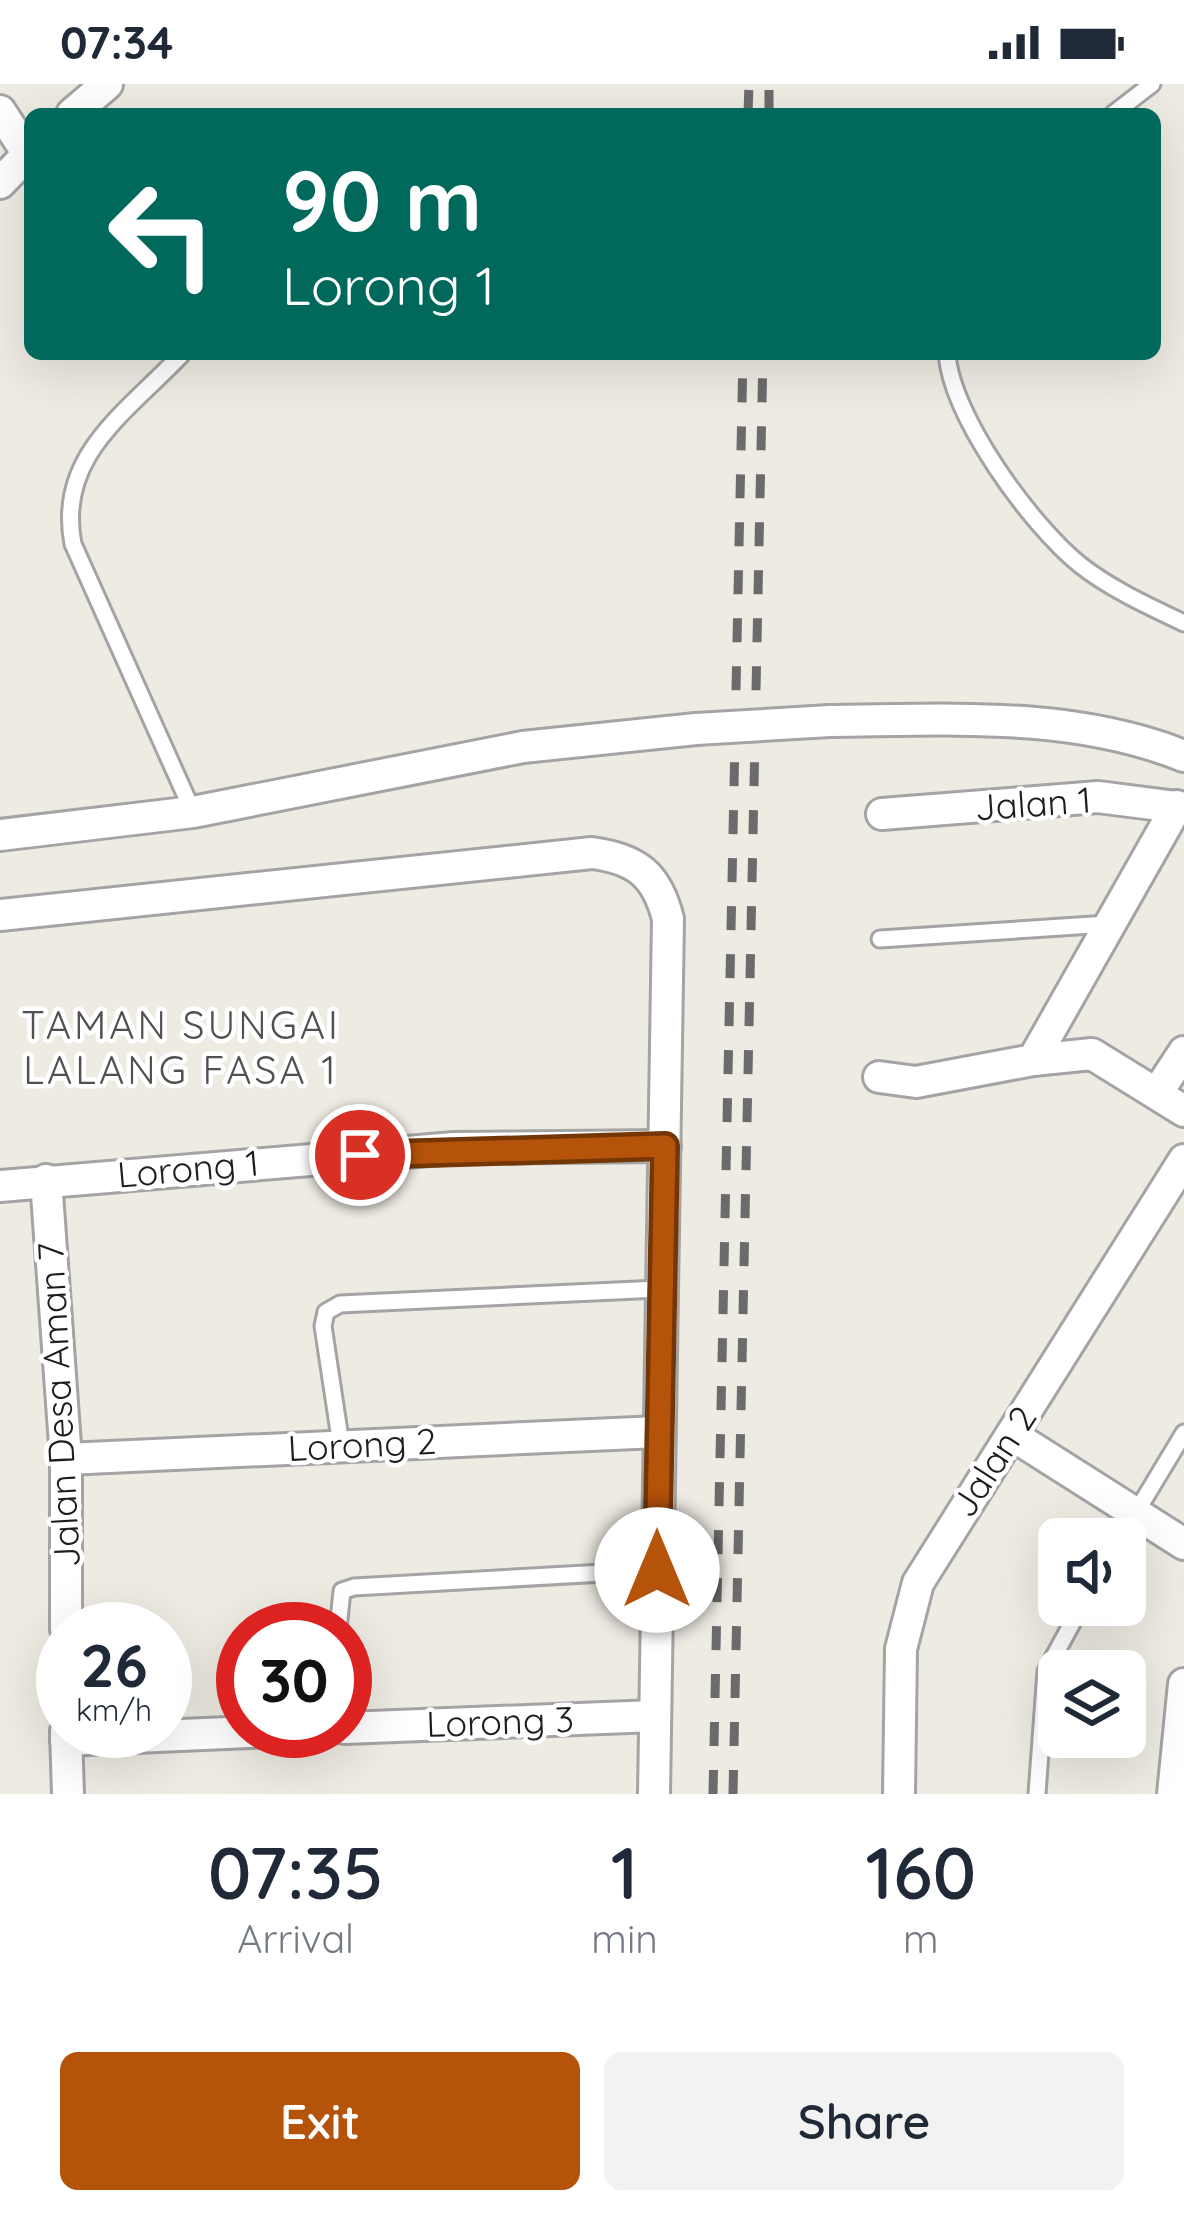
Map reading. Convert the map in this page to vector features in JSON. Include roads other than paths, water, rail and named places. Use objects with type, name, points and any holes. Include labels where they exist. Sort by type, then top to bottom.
[{"type":"street","points":[[79,108],[107,84]]},
{"type":"street","points":[[0,111],[24,146]]},
{"type":"street","points":[[0,183],[24,158]]},
{"type":"street","points":[[0,835],[193,812],[523,747],[696,729],[830,722],[1044,722],[1117,735],[1184,756]]},
{"type":"street","name":"Jalan 1","points":[[882,814],[1072,797],[1180,807]]},
{"type":"street","points":[[1033,1060],[1180,807]]},
{"type":"street","points":[[0,914],[592,853],[626,858],[646,871],[662,892],[668,919],[654,1794]]},
{"type":"street","points":[[1157,1093],[1184,1052]]},
{"type":"street","points":[[879,1077],[933,1080],[1092,1054],[1184,1111]]},
{"type":"street","name":"Lorong 1","points":[[0,1186],[454,1148],[665,1146]]},
{"type":"street","name":"Jalan 2","points":[[898,1794],[906,1616],[935,1552],[1184,1160]]},
{"type":"street","name":"Jalan Desa Aman 7","points":[[46,1180],[66,1459],[66,1602]]},
{"type":"street","name":"Lorong 2","points":[[66,1459],[658,1432]]},
{"type":"street","points":[[1012,1435],[1117,1518]]},
{"type":"street","points":[[1146,1532],[1184,1544]]},
{"type":"street","points":[[1174,1794],[1184,1684]]},
{"type":"street","name":"Lorong 3","points":[[372,1727],[656,1716]]},
{"type":"street","points":[[67,1758],[68,1794]]},
{"type":"lane","points":[[1121,108],[1152,84]]},
{"type":"lane","points":[[176,360],[92,449],[71,481],[67,513],[73,544],[193,812]]},
{"type":"lane","points":[[947,360],[955,393],[979,435],[1054,540],[1108,584],[1184,623]]},
{"type":"lane","points":[[880,939],[1111,924]]},
{"type":"lane","points":[[341,1445],[323,1326],[326,1312],[340,1304],[659,1289]]},
{"type":"lane","points":[[1132,1518],[1184,1433]]},
{"type":"lane","points":[[338,1602],[341,1592],[354,1587],[657,1570]]},
{"type":"lane","points":[[1037,1794],[1046,1671],[1071,1626]]},
{"type":"railway","points":[[748,108],[749,84]]},
{"type":"railway","points":[[769,84],[769,108]]},
{"type":"railway","points":[[713,1794],[743,360]]},
{"type":"railway","points":[[733,1794],[763,360]]},
{"type":"district","name":"TAMAN SUNGAI LALANG FASA 1","points":[[181,1046]]}]
